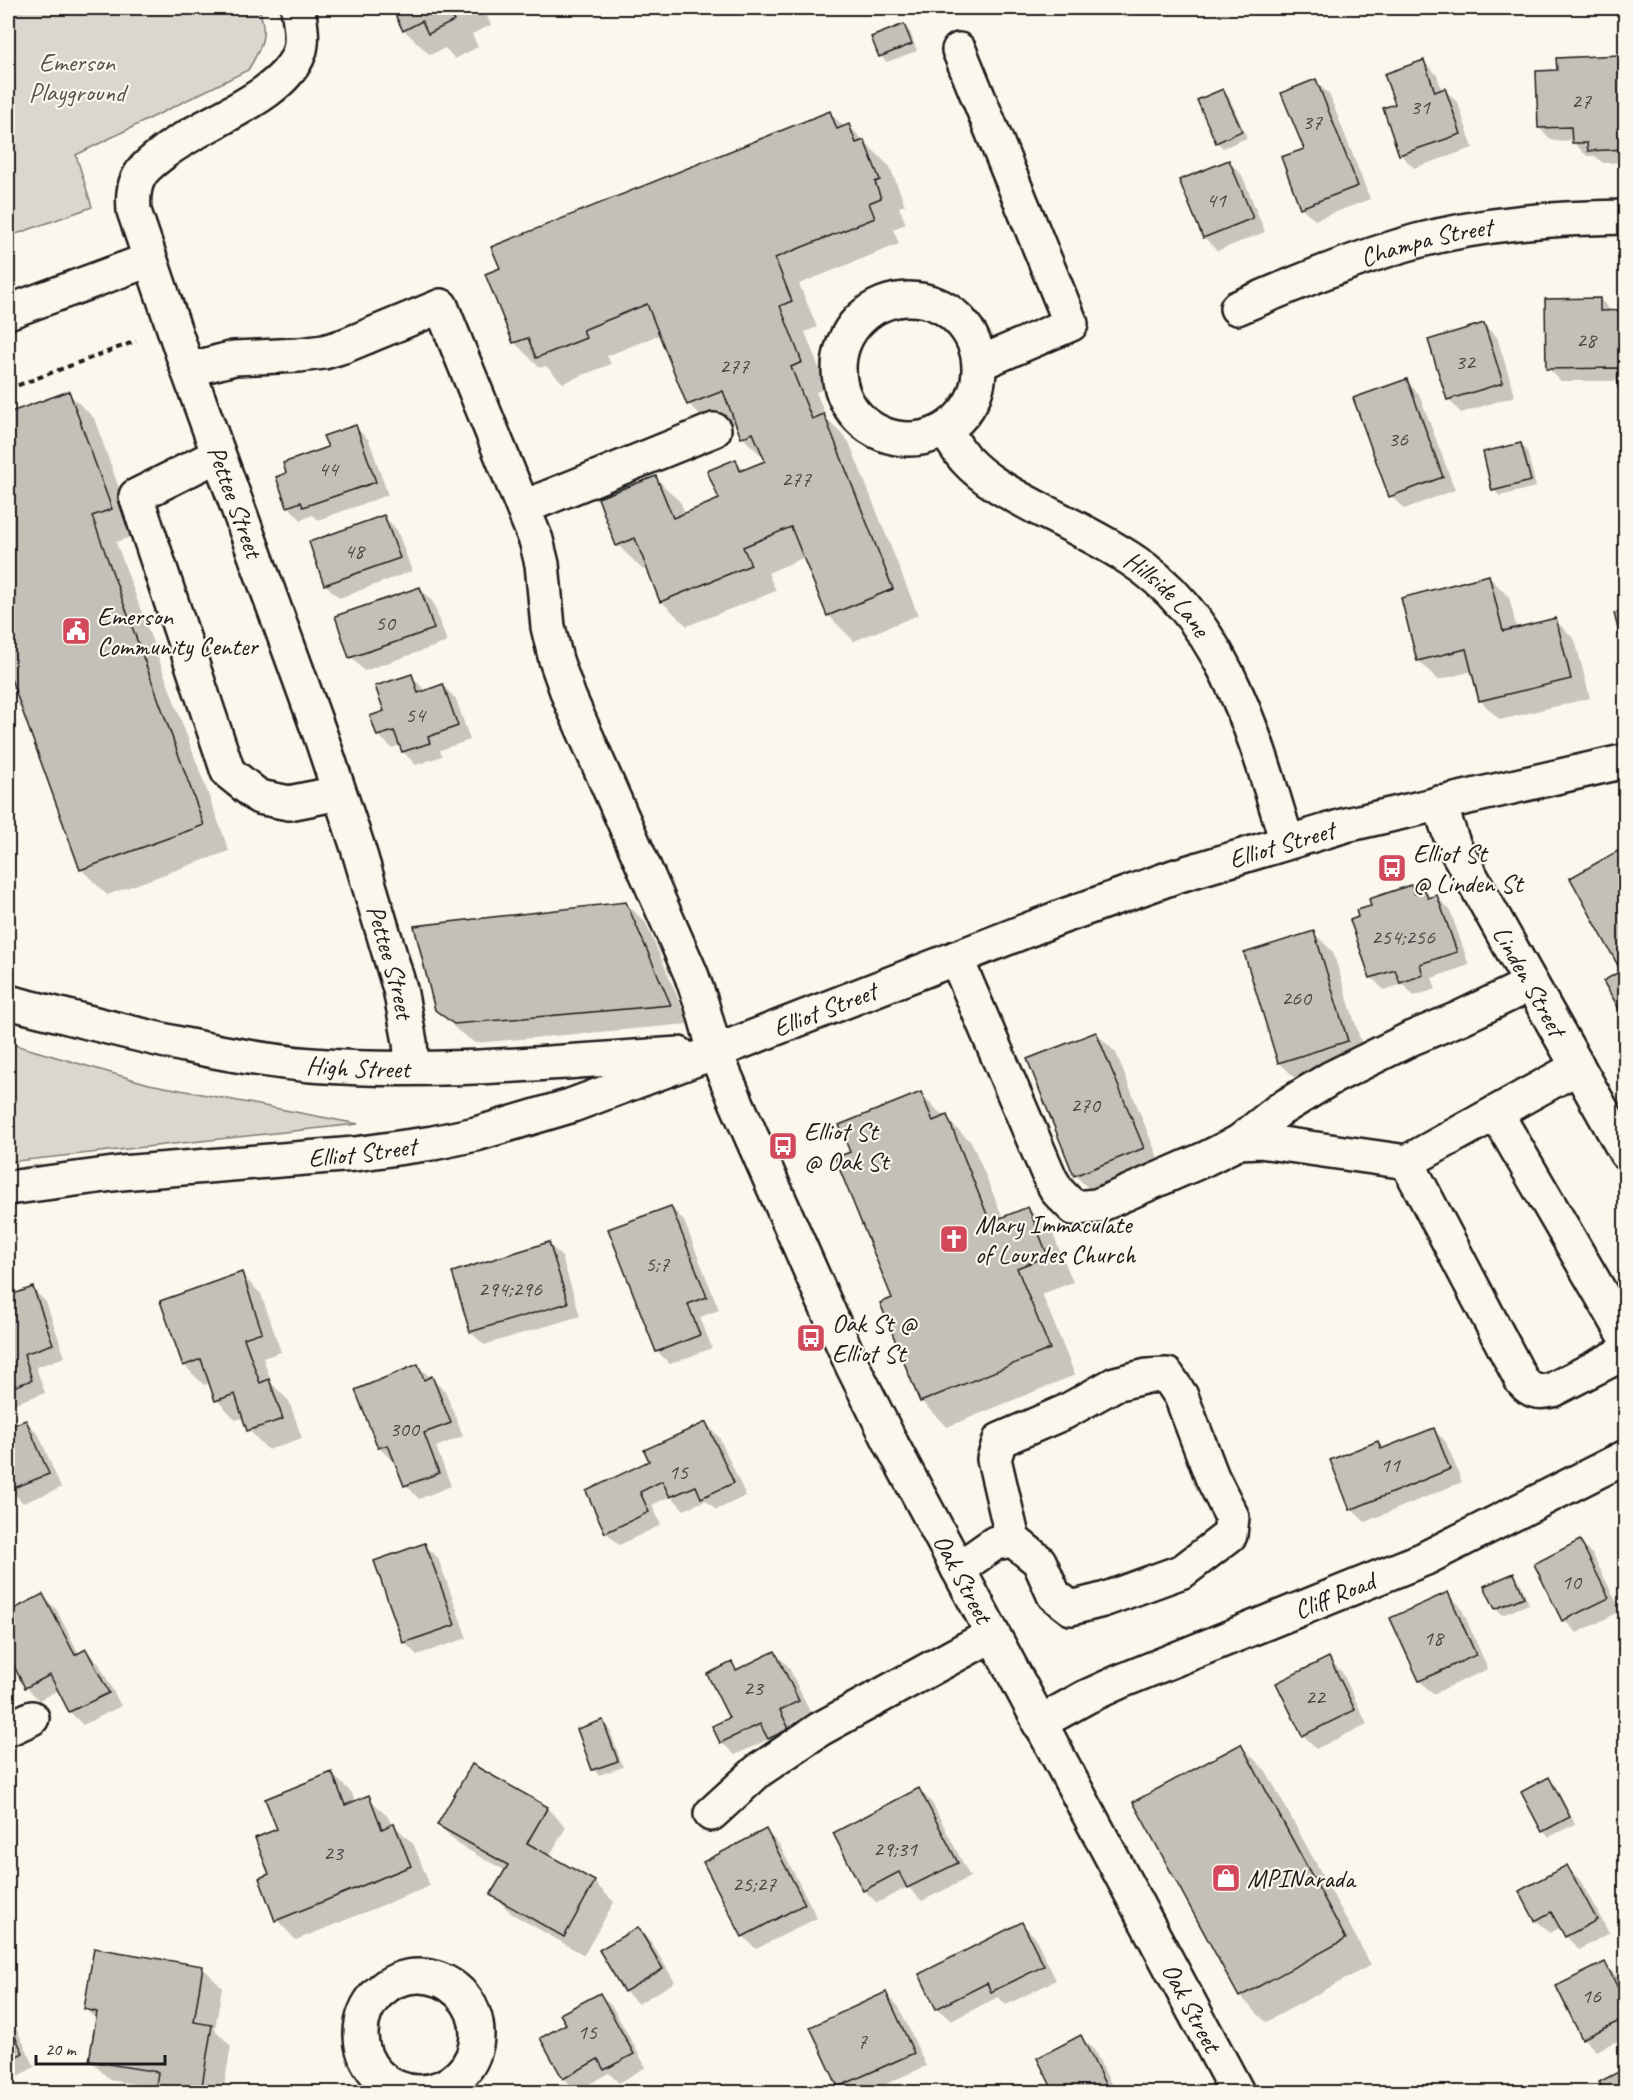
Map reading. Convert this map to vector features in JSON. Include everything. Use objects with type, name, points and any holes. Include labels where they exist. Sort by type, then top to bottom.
[{"type":"street","name":"Pettee Street","points":[[298,8],[302,31],[299,52],[292,67],[280,82],[173,145],[155,159],[140,174],[133,192],[134,211],[149,260],[339,793],[400,989],[410,1042],[412,1068]]},
{"type":"street","points":[[959,50],[1071,324],[980,363]]},
{"type":"street","name":"Champa Street","points":[[1237,308],[1321,273],[1428,238],[1499,224],[1586,218],[1626,218]]},
{"type":"street","points":[[8,312],[149,260]]},
{"type":"street","points":[[893,299],[925,299],[951,311],[963,322],[975,342],[980,363],[979,383],[969,408],[945,430],[918,439],[897,439],[875,432],[855,416],[841,391],[838,360],[843,341],[864,314],[893,299]]},
{"type":"street","name":"Oak Street","points":[[188,370],[234,358],[257,355],[299,356],[324,352],[441,306],[536,540],[542,564],[548,627],[556,660],[569,697],[691,974],[715,1052],[852,1365],[992,1635],[1237,2092]]},
{"type":"street","points":[[524,507],[714,430]]},
{"type":"street","name":"Hillside Lane","points":[[945,430],[966,460],[1004,490],[1131,559],[1162,583],[1193,617],[1217,654],[1239,698],[1256,742],[1287,842]]},
{"type":"street","points":[[219,455],[136,496],[228,772],[259,797],[289,802],[339,793]]},
{"type":"street","name":"Elliot Street","points":[[8,1188],[121,1173],[355,1154],[433,1143],[523,1121],[715,1052],[1119,895],[1346,825],[1626,760]]},
{"type":"street","name":"Linden Street","points":[[1439,803],[1454,846],[1626,1154]]},
{"type":"street","points":[[956,958],[1050,1178],[1058,1192],[1074,1208],[1097,1206],[1205,1159],[1239,1142],[1279,1110],[1331,1078],[1531,984]]},
{"type":"street","name":"High Street","points":[[8,1002],[198,1047],[310,1065],[412,1068],[483,1067],[715,1052]]},
{"type":"street","points":[[1239,1142],[1260,1141],[1407,1162],[1578,1067]]},
{"type":"street","points":[[1496,1113],[1626,1336]]},
{"type":"street","points":[[1407,1162],[1528,1389],[1540,1392],[1552,1390],[1626,1352]]},
{"type":"street","points":[[958,1569],[995,1543],[1013,1540],[1039,1561],[1054,1595],[1071,1608],[1103,1600],[1183,1571],[1230,1535],[1232,1517],[1212,1478],[1181,1396],[1167,1375],[1147,1376],[1115,1384],[1065,1412],[1000,1440],[994,1459],[1013,1540]]},
{"type":"street","name":"Cliff Road","points":[[1039,1722],[1119,1682],[1424,1559],[1626,1457]]},
{"type":"street","points":[[711,1814],[758,1771],[820,1729],[992,1635]]},
{"type":"path","points":[[8,389],[145,338]]},
{"type":"green space","name":"Emerson Playground","points":[[8,8],[259,8],[263,33],[260,47],[248,70],[76,155],[92,207],[8,237]]},
{"type":"green space","points":[[8,1043],[149,1084],[358,1124],[8,1162]]},
{"type":"building","points":[[392,8],[448,8],[454,21],[428,34],[422,21],[403,31]]},
{"type":"building","points":[[904,24],[912,44],[879,57],[871,37]]},
{"type":"building","points":[[1619,55],[1619,69],[1625,69],[1626,149],[1588,151],[1587,143],[1572,143],[1571,127],[1538,128],[1536,71],[1557,70],[1556,58]]},
{"type":"building","points":[[1424,60],[1435,92],[1445,88],[1461,134],[1399,155],[1383,108],[1395,104],[1384,74]]},
{"type":"building","points":[[1316,79],[1358,186],[1300,208],[1281,157],[1304,149],[1281,93]]},
{"type":"building","points":[[1223,89],[1242,131],[1216,143],[1197,100]]},
{"type":"building","points":[[830,111],[837,129],[849,124],[856,143],[864,140],[880,180],[875,182],[881,198],[869,203],[875,218],[775,258],[792,301],[780,306],[802,362],[791,367],[812,419],[824,414],[893,589],[827,616],[791,527],[743,547],[751,565],[660,602],[635,538],[616,546],[598,498],[656,476],[673,518],[719,499],[707,471],[736,459],[740,471],[765,461],[753,433],[741,438],[723,391],[687,405],[647,304],[583,330],[586,338],[536,358],[528,338],[513,343],[485,274],[500,268],[491,247]]},
{"type":"building","points":[[1229,160],[1253,218],[1203,238],[1179,180]]},
{"type":"building","points":[[1600,298],[1600,311],[1626,310],[1626,388],[1618,388],[1618,368],[1546,369],[1545,299]]},
{"type":"building","points":[[1484,323],[1503,383],[1447,400],[1428,340]]},
{"type":"building","points":[[1407,379],[1443,477],[1389,497],[1353,398]]},
{"type":"building","points":[[69,391],[112,509],[92,516],[204,825],[80,870],[8,671],[8,413]]},
{"type":"building","points":[[356,425],[376,482],[303,507],[301,502],[287,507],[276,477],[286,473],[283,463],[328,447],[323,436]]},
{"type":"building","points":[[1521,443],[1531,481],[1492,491],[1483,452]]},
{"type":"building","points":[[384,515],[400,558],[324,585],[309,542]]},
{"type":"building","points":[[1489,575],[1503,631],[1556,618],[1571,679],[1479,701],[1466,649],[1417,661],[1401,598]]},
{"type":"building","points":[[420,587],[434,629],[349,658],[335,616]]},
{"type":"building","points":[[1626,610],[1626,661],[1614,613]]},
{"type":"building","points":[[412,674],[418,693],[443,684],[458,726],[428,737],[430,743],[402,752],[394,731],[377,736],[370,716],[384,711],[375,686]]},
{"type":"building","points":[[1623,848],[1626,852],[1626,1010],[1621,1012],[1603,981],[1621,971],[1570,878]]},
{"type":"building","points":[[1411,885],[1415,894],[1425,890],[1428,898],[1437,895],[1457,952],[1420,964],[1423,975],[1400,983],[1395,970],[1370,978],[1350,920],[1358,917],[1356,910],[1371,906],[1369,899]]},
{"type":"building","points":[[626,902],[671,1005],[454,1024],[435,1010],[414,926]]},
{"type":"building","points":[[1314,931],[1348,1041],[1278,1063],[1244,953]]},
{"type":"building","points":[[1096,1032],[1144,1148],[1074,1176],[1027,1059]]},
{"type":"building","name":"Mary Immaculate of Lourdes Church","points":[[921,1092],[933,1121],[947,1115],[990,1222],[1028,1207],[1048,1256],[1017,1268],[1050,1349],[920,1402],[880,1303],[892,1298],[835,1158],[850,1152],[839,1125]]},
{"type":"building","points":[[671,1206],[707,1297],[688,1304],[700,1335],[656,1352],[608,1229]]},
{"type":"building","points":[[549,1242],[568,1303],[470,1332],[452,1272]]},
{"type":"building","points":[[242,1272],[262,1332],[244,1338],[260,1383],[269,1379],[283,1419],[247,1431],[235,1394],[215,1401],[201,1359],[183,1366],[160,1301]]},
{"type":"building","points":[[33,1287],[53,1344],[24,1354],[32,1380],[8,1389],[8,1296]]},
{"type":"building","points":[[418,1364],[424,1380],[432,1376],[451,1423],[424,1433],[439,1473],[404,1486],[388,1445],[378,1448],[355,1390]]},
{"type":"building","points":[[26,1420],[49,1474],[9,1490],[8,1427]]},
{"type":"building","points":[[706,1422],[734,1483],[701,1498],[696,1486],[670,1497],[662,1481],[640,1492],[649,1512],[605,1533],[586,1491],[649,1461],[644,1450]]},
{"type":"building","points":[[1434,1428],[1450,1469],[1350,1510],[1330,1460],[1378,1441],[1381,1449]]},
{"type":"building","points":[[1580,1540],[1609,1598],[1562,1621],[1534,1564]]},
{"type":"building","points":[[425,1543],[455,1625],[403,1643],[374,1561]]},
{"type":"building","points":[[1514,1573],[1524,1597],[1495,1609],[1484,1586]]},
{"type":"building","points":[[1448,1592],[1476,1655],[1419,1681],[1390,1618]]},
{"type":"building","points":[[43,1594],[75,1655],[86,1649],[109,1693],[69,1712],[50,1675],[25,1688],[8,1654],[8,1612]]},
{"type":"building","points":[[775,1651],[799,1701],[780,1710],[789,1729],[768,1739],[760,1724],[720,1743],[712,1726],[729,1718],[707,1674],[732,1662],[736,1670]]},
{"type":"building","points":[[1329,1657],[1355,1710],[1302,1736],[1276,1683]]},
{"type":"building","points":[[603,1720],[618,1761],[592,1770],[577,1729]]},
{"type":"building","points":[[1241,1744],[1346,1939],[1239,1997],[1133,1802]]},
{"type":"building","points":[[472,1764],[548,1807],[527,1843],[595,1881],[564,1937],[490,1895],[508,1865],[437,1825]]},
{"type":"building","points":[[332,1772],[345,1805],[369,1795],[382,1829],[394,1823],[411,1866],[275,1921],[259,1878],[269,1874],[255,1838],[277,1829],[265,1799]]},
{"type":"building","points":[[1549,1777],[1570,1817],[1542,1832],[1521,1792]]},
{"type":"building","points":[[919,1788],[958,1863],[907,1888],[899,1872],[863,1891],[833,1833]]},
{"type":"building","points":[[766,1829],[805,1904],[742,1937],[703,1862]]},
{"type":"building","points":[[1567,1865],[1597,1920],[1565,1937],[1551,1912],[1535,1921],[1519,1891]]},
{"type":"building","points":[[1022,1922],[1044,1966],[991,1992],[987,1983],[936,2009],[919,1974]]},
{"type":"building","points":[[638,1927],[663,1969],[624,1992],[599,1950]]},
{"type":"building","points":[[94,1948],[203,1966],[194,2022],[212,2025],[201,2092],[155,2092],[158,2072],[89,2061],[97,2012],[84,2009]]},
{"type":"building","points":[[1605,1962],[1626,2004],[1626,2018],[1582,2039],[1556,1986]]},
{"type":"building","points":[[886,1992],[914,2053],[838,2087],[810,2027]]},
{"type":"building","points":[[600,1993],[634,2054],[604,2070],[598,2059],[563,2079],[540,2038],[566,2024],[560,2014]]},
{"type":"building","points":[[8,2022],[23,2053],[8,2061]]},
{"type":"building","points":[[1081,2035],[1108,2090],[1104,2092],[1054,2092],[1037,2058]]},
{"type":"building","points":[[1626,2068],[1626,2092],[1605,2092],[1599,2082]]},
{"type":"place","name":"Emerson Community Center","points":[[76,631]]},
{"type":"place","name":"Elliot St @ Linden St","points":[[1392,868]]},
{"type":"place","name":"Elliot St @ Oak St","points":[[783,1146]]},
{"type":"place","name":"Mary Immaculate of Lourdes Church","points":[[954,1239]]},
{"type":"place","name":"Oak St @ Elliot St","points":[[811,1338]]},
{"type":"place","name":"MPINarada","points":[[1226,1878]]}]
